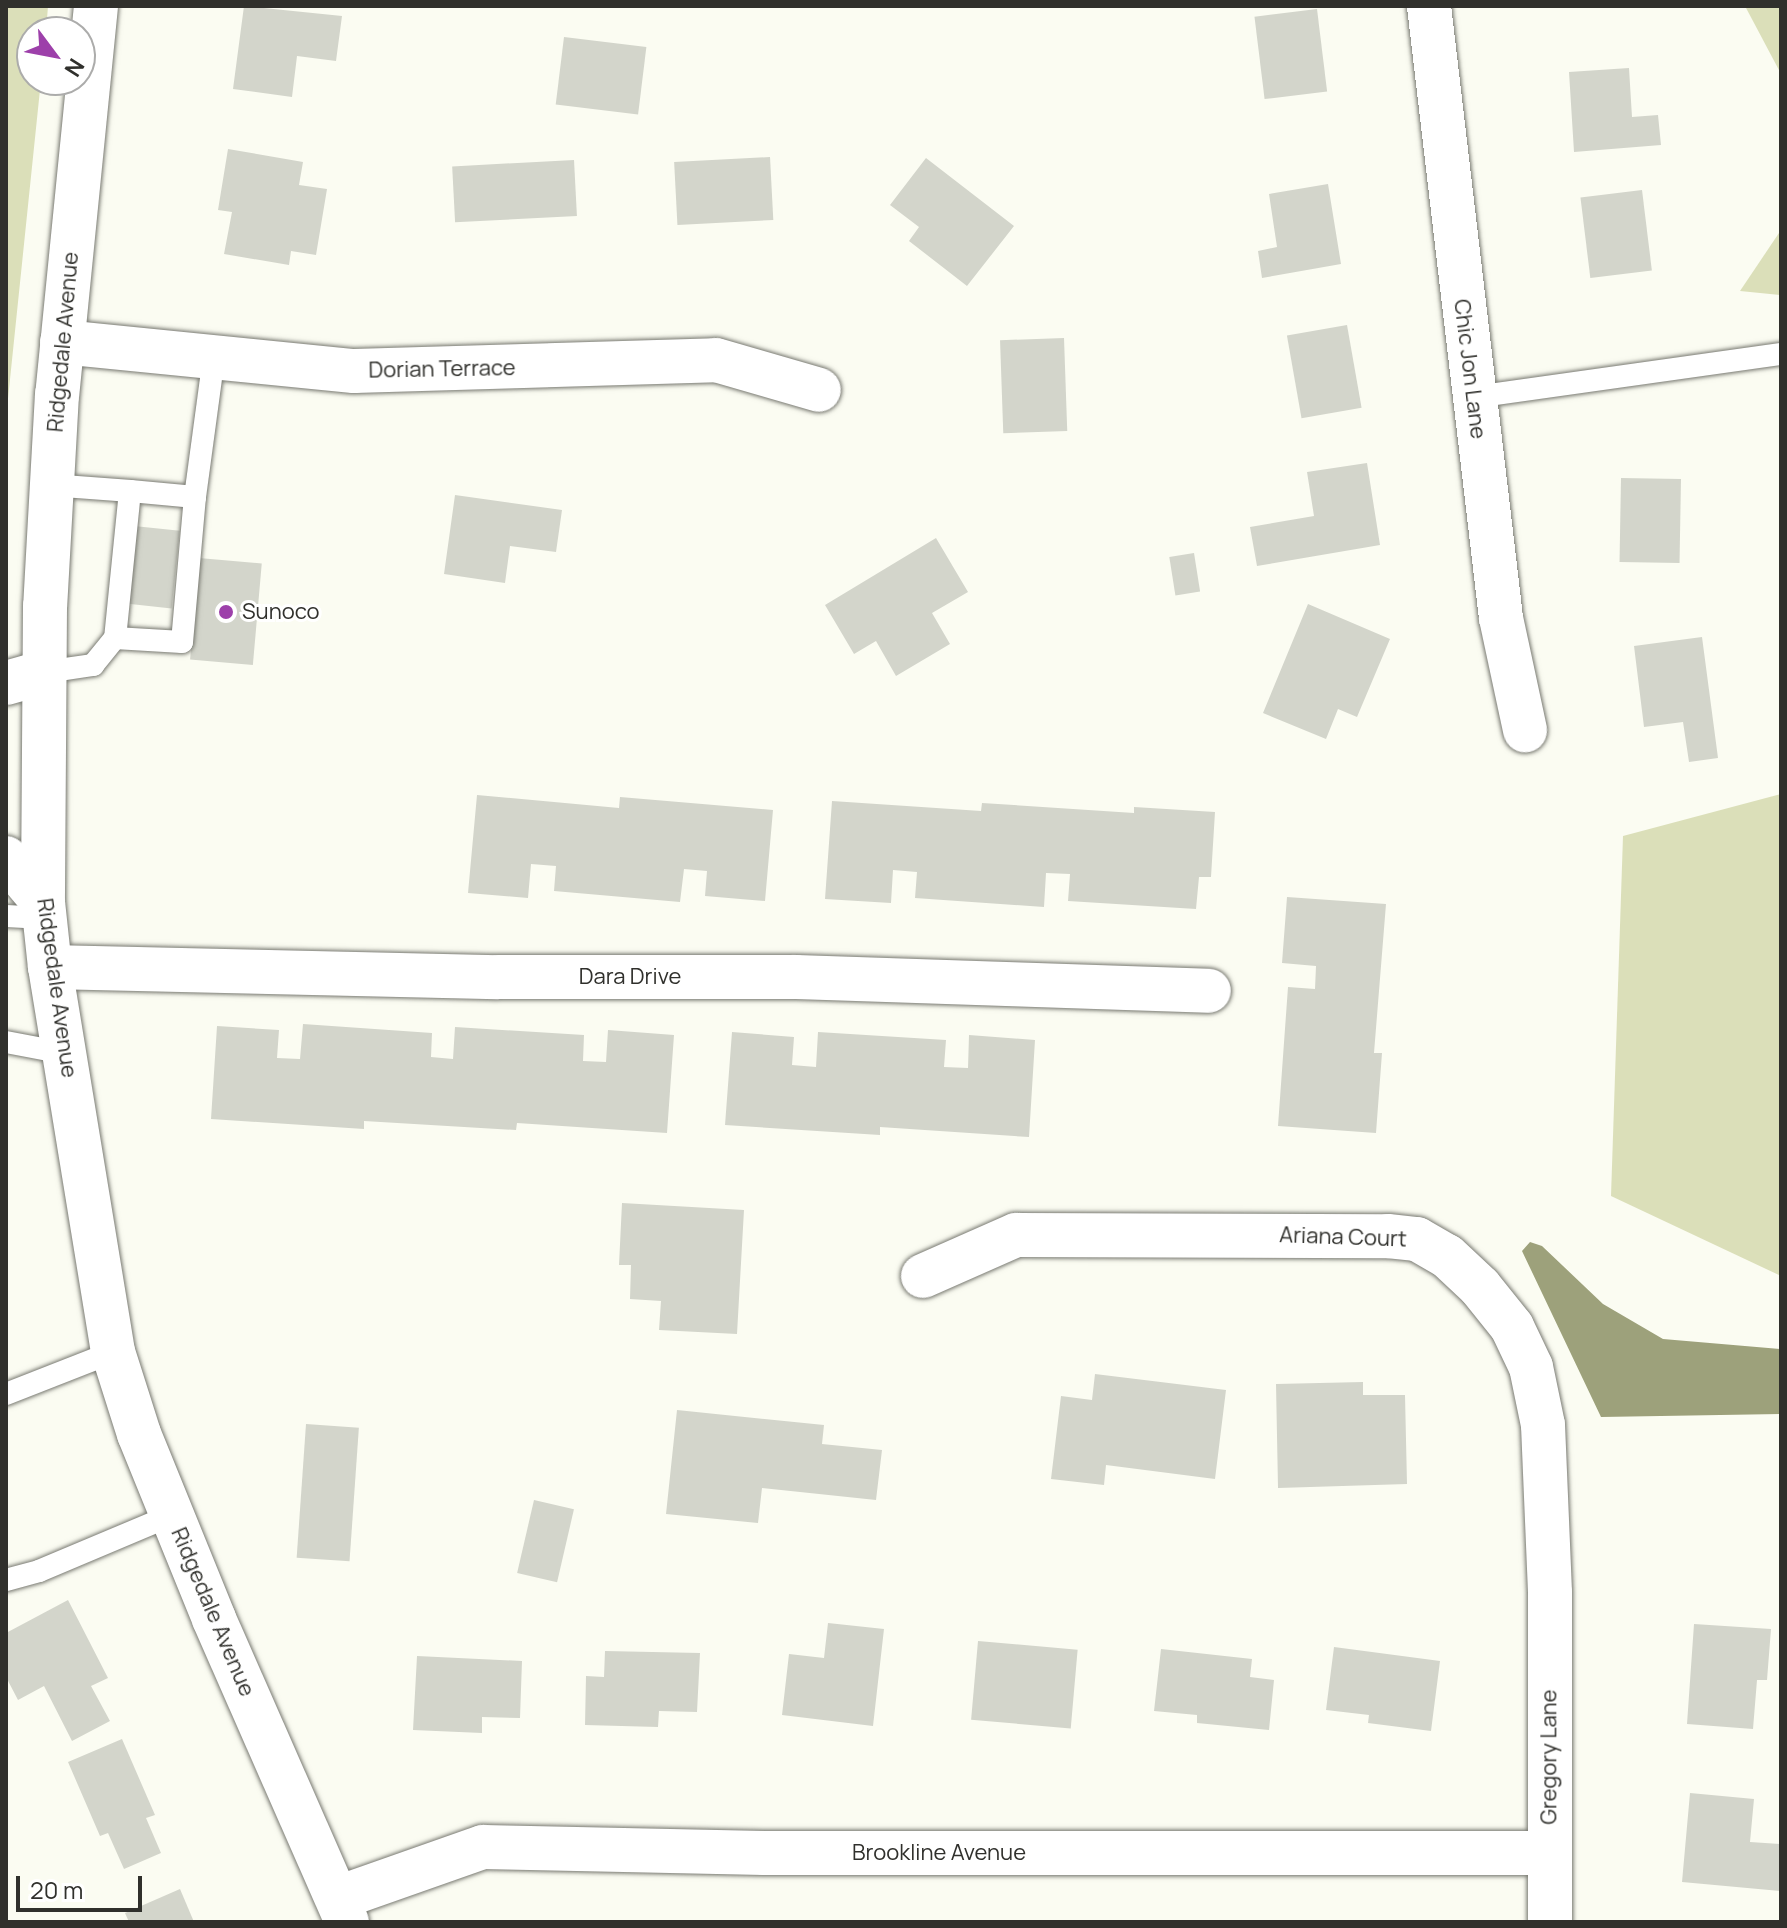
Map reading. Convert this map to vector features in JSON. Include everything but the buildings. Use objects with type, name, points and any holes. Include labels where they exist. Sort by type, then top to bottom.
[{"type":"street","name":"Ridgedale Avenue","points":[[96,6],[62,342],[51,485],[25,677],[31,912],[50,967],[113,1352],[139,1434],[172,1515],[342,1910]]},
{"type":"street","name":"Chic Jon Lane","points":[[1429,6],[1501,618],[1525,730]]},
{"type":"street","name":"Dorian Terrace","points":[[62,342],[354,371],[716,360],[819,390]]},
{"type":"street","points":[[6,858],[31,912]]},
{"type":"street","name":"Dara Drive","points":[[50,967],[498,977],[796,977],[1209,991]]},
{"type":"street","name":"Ariana Court","points":[[923,1276],[1016,1235],[1388,1236],[1417,1239],[1447,1256],[1480,1287],[1512,1327],[1531,1367],[1543,1425],[1550,1593]]},
{"type":"street","name":"Gregory Lane","points":[[1550,1593],[1550,1922]]},
{"type":"street","name":"Brookline Avenue","points":[[342,1910],[483,1847],[764,1853],[1549,1853]]},
{"type":"lane","points":[[1474,397],[1781,354]]},
{"type":"lane","points":[[115,638],[182,642],[195,497],[214,357]]},
{"type":"lane","points":[[51,485],[195,497]]},
{"type":"lane","points":[[25,677],[93,665],[115,638],[130,491]]},
{"type":"lane","points":[[6,1042],[64,1053]]},
{"type":"lane","points":[[6,1394],[113,1352]]},
{"type":"lane","points":[[6,1580],[39,1571],[172,1515]]},
{"type":"shaded area","points":[[6,6],[48,6],[47,16],[16,16],[16,96],[39,96],[6,418]]},
{"type":"shaded area","points":[[1745,6],[1781,6],[1781,74]]},
{"type":"shaded area","points":[[1781,230],[1781,295],[1740,291]]},
{"type":"shaded area","points":[[1781,794],[1781,1276],[1611,1196],[1623,836]]},
{"type":"shaded area","points":[[1530,1242],[1542,1246],[1603,1304],[1663,1339],[1781,1349],[1781,1414],[1601,1417],[1522,1251]]},
{"type":"place","name":"Sunoco","points":[[226,612]]}]
